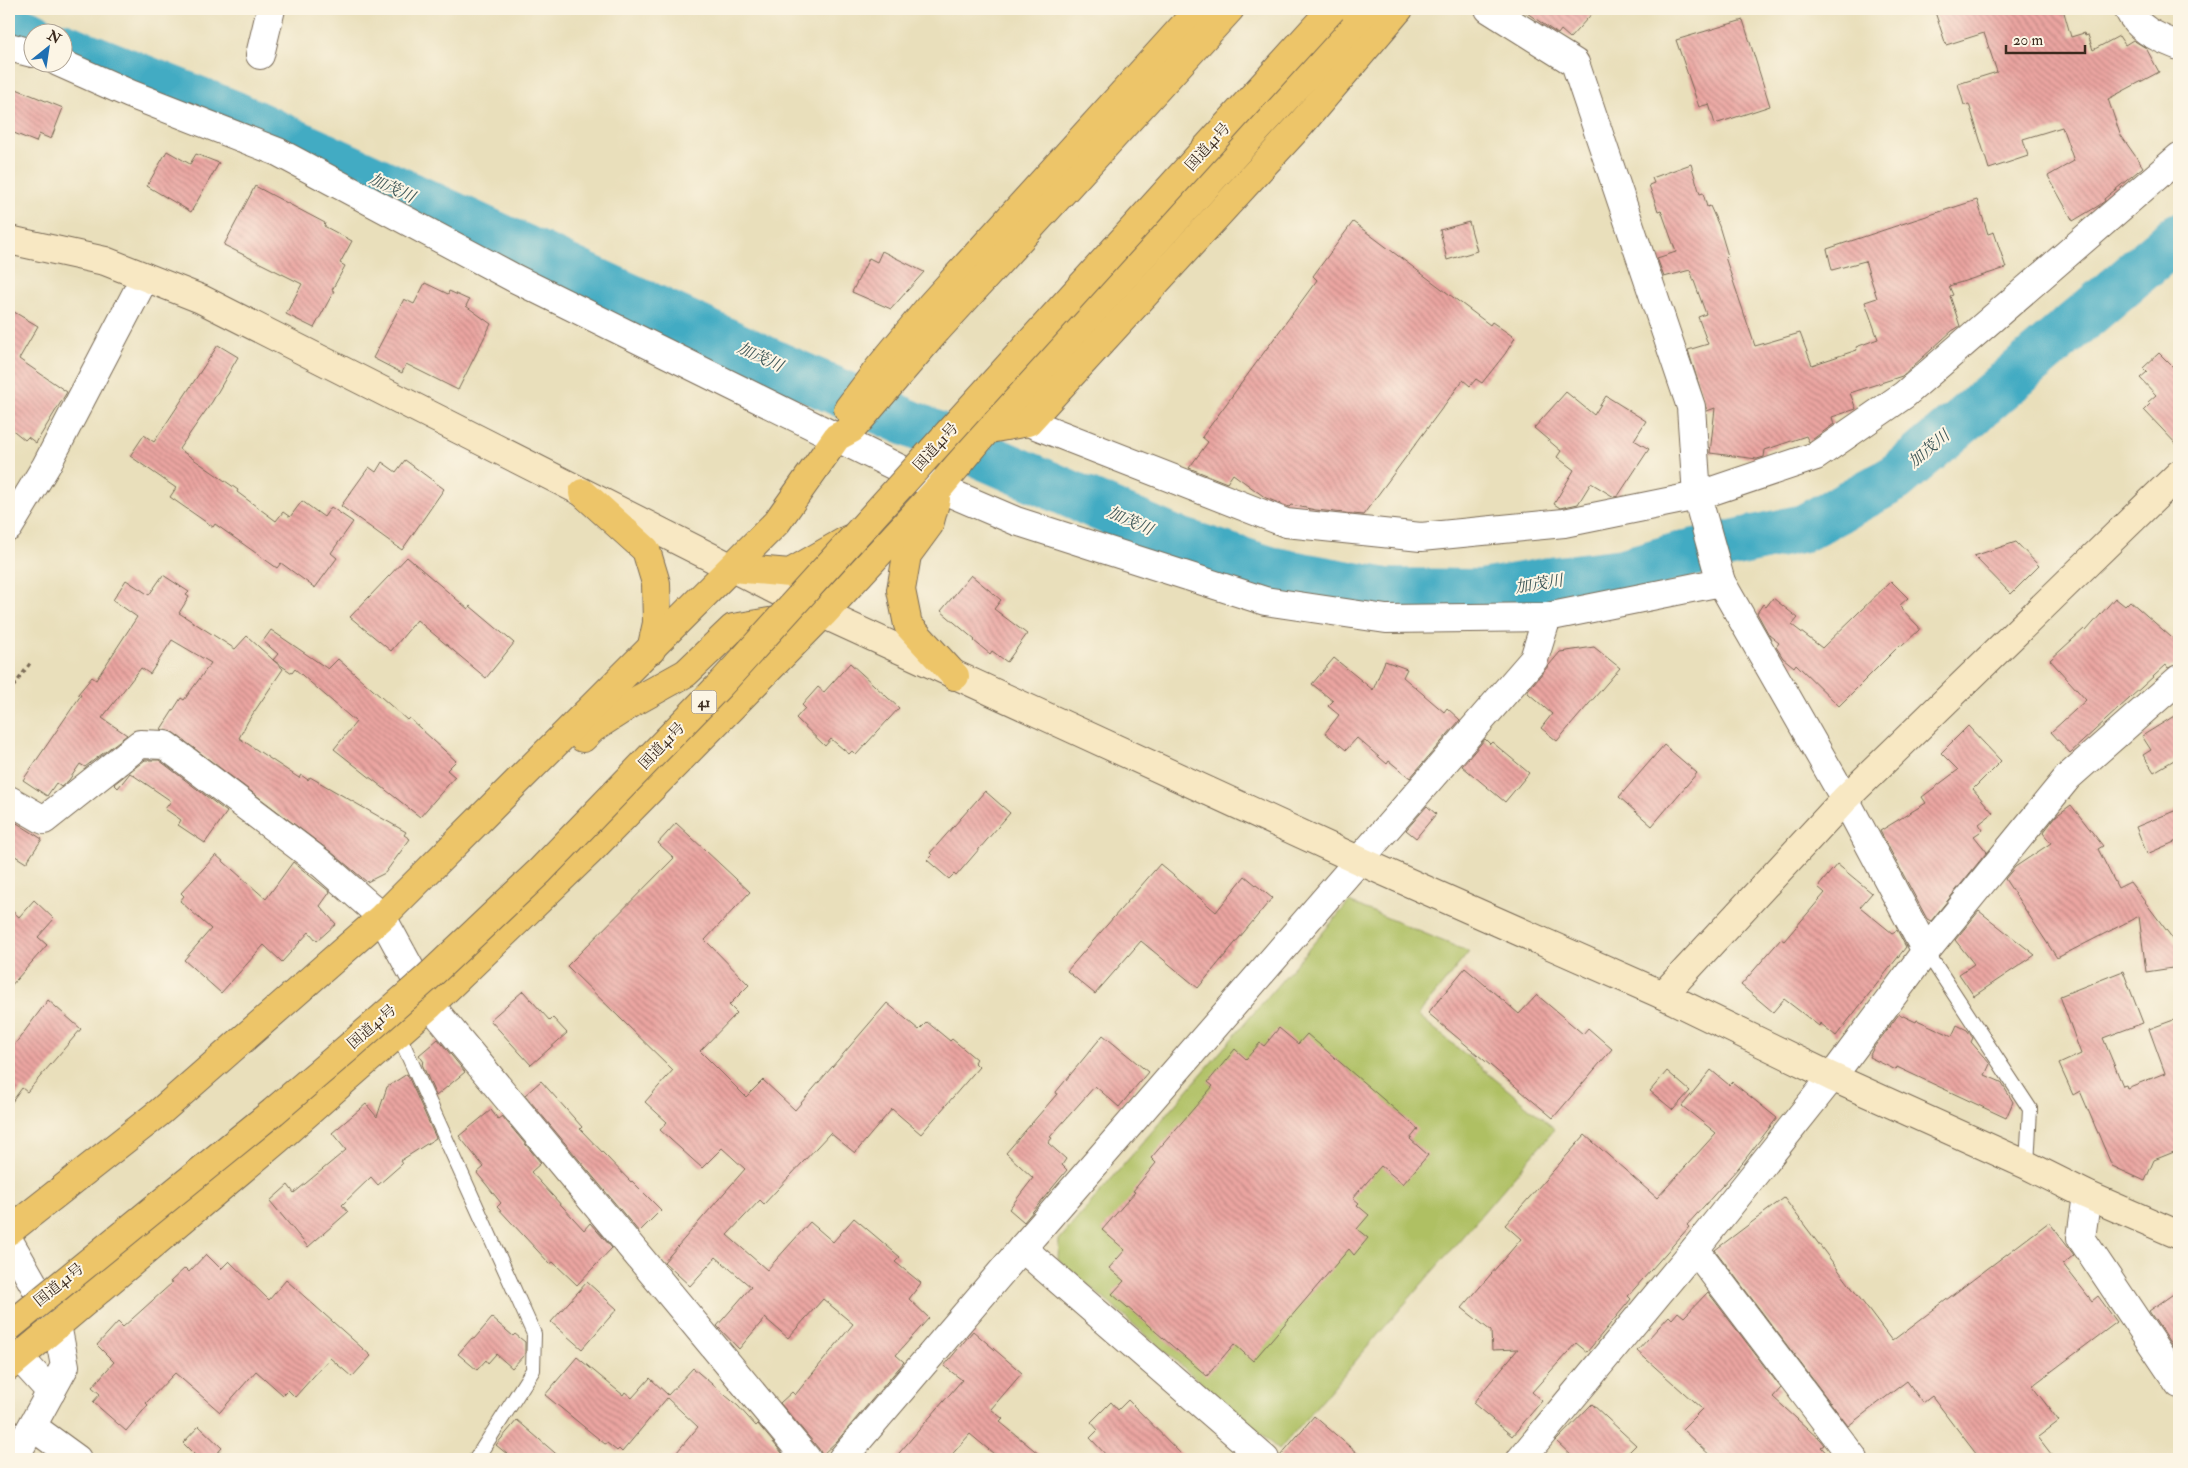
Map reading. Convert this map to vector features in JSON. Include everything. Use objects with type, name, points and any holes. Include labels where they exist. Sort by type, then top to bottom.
[{"type":"highway","points":[[9,1231],[160,1112],[382,916],[733,568],[777,522],[843,428],[888,373],[931,305],[1200,9]]},
{"type":"highway","points":[[888,373],[937,330],[1230,9]]},
{"type":"highway","name":"国道41号","points":[[9,1308],[360,1016],[470,919],[582,808],[824,548],[1313,9]]},
{"type":"highway","name":"国道41号","points":[[9,1327],[273,1112],[349,1047],[426,980],[540,871],[726,678],[1332,9]]},
{"type":"highway","points":[[14,1361],[278,1140],[430,1005],[589,852],[824,614],[939,488],[1011,401],[1383,12]]},
{"type":"highway","points":[[985,434],[1028,422],[1301,124],[1383,12]]},
{"type":"highway","points":[[733,568],[790,573],[939,488]]},
{"type":"highway","points":[[939,488],[929,525],[907,556],[901,590],[908,625],[955,676]]},
{"type":"highway","points":[[584,493],[646,550],[656,583],[657,623],[651,650]]},
{"type":"highway","points":[[490,810],[534,785],[592,729],[634,702],[686,673],[733,628],[824,614]]},
{"type":"street","points":[[260,56],[271,9]]},
{"type":"street","points":[[1489,9],[1575,63],[1691,407],[1697,496],[1720,582],[1845,799],[1926,951]]},
{"type":"street","points":[[2128,9],[2135,22],[2160,39],[2179,46]]},
{"type":"street","points":[[9,47],[22,50]]},
{"type":"street","points":[[72,68],[130,94],[278,152],[514,278],[843,428],[939,488],[1016,521],[1265,601],[1386,619],[1547,617],[1720,582]]},
{"type":"street","points":[[1028,422],[1286,524],[1421,537],[1564,523],[1697,496],[1816,456],[1896,401],[2042,278],[2179,157]]},
{"type":"street","points":[[9,240],[105,261],[201,299],[824,614],[955,676],[1358,860],[1663,995],[1832,1077],[2179,1234]]},
{"type":"street","points":[[9,527],[46,466],[145,277]]},
{"type":"street","points":[[1663,995],[1845,799],[2179,474]]},
{"type":"street","points":[[842,1459],[1022,1248],[1534,659],[1547,617]]},
{"type":"street","points":[[1521,1459],[1695,1250],[1832,1077],[1926,951],[2068,777],[2179,679]]},
{"type":"street","points":[[9,800],[44,820],[140,744],[165,745],[322,864],[382,916],[430,1005],[807,1459]]},
{"type":"street","points":[[2087,1194],[2082,1238],[2179,1384]]},
{"type":"street","points":[[9,1241],[57,1325],[65,1366],[14,1459]]},
{"type":"street","points":[[1022,1248],[1265,1459]]},
{"type":"street","points":[[1695,1250],[1854,1459]]},
{"type":"street","points":[[14,1361],[51,1392]]},
{"type":"street","points":[[33,1427],[77,1459]]},
{"type":"lane","points":[[1926,951],[2030,1109],[2027,1165]]},
{"type":"lane","points":[[398,1033],[534,1334],[533,1370],[476,1459]]},
{"type":"path","points":[[9,693],[31,662]]},
{"type":"green space","points":[[1349,902],[1469,952],[1418,1015],[1555,1129],[1279,1450],[1058,1259],[1059,1240]]},
{"type":"building","points":[[1521,9],[1596,9],[1570,38],[1561,30],[1558,34]]},
{"type":"building","points":[[1934,9],[2063,9],[2071,37],[2084,33],[2085,36],[2088,35],[2093,50],[2119,36],[2125,45],[2133,40],[2146,48],[2159,72],[2108,99],[2120,134],[2143,167],[2104,199],[2105,201],[2073,221],[2048,176],[2074,161],[2062,127],[2023,139],[2028,156],[1989,169],[1969,104],[1964,105],[1958,84],[1997,72],[1984,33],[1946,45]]},
{"type":"building","points":[[1743,20],[1770,106],[1715,124],[1709,104],[1699,107],[1676,40]]},
{"type":"building","points":[[9,86],[63,108],[51,139],[39,134],[36,142],[9,131]]},
{"type":"building","points":[[167,151],[190,164],[196,154],[219,163],[191,212],[147,186]]},
{"type":"building","points":[[1691,164],[1700,194],[1703,193],[1707,207],[1710,206],[1719,226],[1728,256],[1725,257],[1755,346],[1800,333],[1812,365],[1857,350],[1856,347],[1878,339],[1865,302],[1877,298],[1865,261],[1832,270],[1827,249],[1977,200],[1988,234],[1994,232],[2006,268],[1949,286],[1953,295],[1950,296],[1960,326],[1902,376],[1850,393],[1856,409],[1832,417],[1834,424],[1809,442],[1806,436],[1765,450],[1764,457],[1757,459],[1710,453],[1715,408],[1707,411],[1688,350],[1708,344],[1698,317],[1706,314],[1690,270],[1664,277],[1657,258],[1676,252],[1661,210],[1658,211],[1649,185],[1654,183],[1652,178]]},
{"type":"building","points":[[255,186],[325,223],[324,226],[352,241],[340,263],[345,266],[314,328],[286,314],[302,284],[224,245]]},
{"type":"building","points":[[1353,222],[1490,325],[1492,322],[1515,338],[1505,354],[1482,383],[1476,379],[1470,386],[1463,380],[1363,515],[1316,510],[1291,505],[1289,507],[1266,498],[1233,474],[1227,483],[1189,468],[1208,442],[1202,437],[1317,280],[1313,276]]},
{"type":"building","points":[[1469,222],[1477,251],[1447,260],[1440,230]]},
{"type":"building","points":[[882,251],[924,272],[891,309],[852,292],[869,258],[877,262]]},
{"type":"building","points":[[425,283],[448,294],[449,291],[469,300],[466,306],[491,324],[458,390],[406,364],[402,373],[373,358],[404,299],[414,304]]},
{"type":"building","points":[[9,309],[38,326],[19,359],[67,392],[36,443],[28,437],[25,440],[9,427]]},
{"type":"building","points":[[218,345],[238,357],[212,402],[179,449],[238,490],[237,492],[276,521],[283,512],[290,517],[302,501],[324,517],[331,507],[353,522],[331,553],[337,558],[315,588],[281,563],[277,568],[215,524],[213,527],[170,497],[176,488],[130,456],[144,435],[154,442]]},
{"type":"building","points":[[2159,353],[2179,373],[2179,447],[2144,410],[2150,404],[2148,402],[2156,395],[2140,378],[2147,372],[2143,368]]},
{"type":"building","points":[[1566,392],[1594,415],[1606,396],[1646,421],[1634,440],[1649,449],[1618,496],[1614,497],[1591,483],[1578,504],[1560,508],[1554,504],[1574,470],[1557,457],[1561,451],[1534,428]]},
{"type":"building","points":[[405,460],[444,489],[402,550],[341,506],[369,467],[376,472],[382,462],[396,472]]},
{"type":"building","points":[[2016,542],[2039,566],[2011,594],[1974,556]]},
{"type":"building","points":[[407,557],[468,609],[470,606],[514,643],[486,678],[417,620],[391,651],[350,617]]},
{"type":"building","points":[[163,575],[189,592],[186,595],[189,597],[179,613],[235,649],[247,636],[283,669],[248,721],[239,738],[299,778],[301,775],[308,780],[310,777],[406,832],[404,835],[410,839],[385,873],[367,882],[331,852],[174,733],[161,729],[181,698],[184,700],[211,663],[172,640],[150,674],[141,668],[102,718],[127,735],[85,767],[80,764],[69,780],[61,787],[56,783],[47,796],[23,780],[81,695],[78,694],[92,677],[96,680],[137,617],[113,600],[126,580],[149,595]]},
{"type":"building","points":[[971,575],[1001,600],[994,609],[1027,634],[1007,662],[992,651],[990,654],[941,611]]},
{"type":"building","points":[[1891,581],[1908,598],[1899,606],[1919,627],[1919,630],[1902,646],[1900,645],[1839,706],[1796,664],[1794,667],[1783,658],[1776,647],[1779,643],[1769,635],[1757,613],[1763,604],[1766,607],[1773,598],[1798,618],[1792,625],[1822,648]]},
{"type":"building","points":[[2115,598],[2125,606],[2130,601],[2179,644],[2179,664],[2168,668],[2166,665],[2070,753],[2051,732],[2086,700],[2050,660],[2084,629],[2086,631]]},
{"type":"building","points":[[271,630],[328,669],[338,659],[407,720],[409,718],[456,761],[447,770],[455,777],[420,817],[334,749],[356,722],[295,669],[292,673],[273,660],[278,654],[263,641]]},
{"type":"building","points":[[1594,647],[1620,668],[1557,741],[1541,728],[1552,714],[1528,693],[1528,690],[1560,652]]},
{"type":"building","points":[[1334,658],[1373,690],[1385,661],[1407,669],[1403,677],[1444,712],[1447,708],[1460,720],[1410,778],[1389,761],[1387,764],[1357,738],[1346,750],[1325,733],[1339,715],[1328,706],[1333,701],[1312,684]]},
{"type":"building","points":[[850,663],[899,708],[856,755],[852,751],[849,754],[831,739],[825,746],[796,718],[805,708],[802,705],[818,687],[824,692]]},
{"type":"building","points":[[2179,713],[2179,757],[2154,772],[2143,755],[2151,750],[2142,736]]},
{"type":"building","points":[[1968,726],[2001,761],[1973,789],[1993,813],[1979,824],[1983,830],[1974,836],[1987,852],[1931,921],[1927,919],[1880,831],[1926,803],[1922,797],[1958,770],[1941,753]]},
{"type":"building","points":[[1485,739],[1490,744],[1492,742],[1529,773],[1505,802],[1462,766]]},
{"type":"building","points":[[1664,745],[1697,773],[1652,826],[1619,797]]},
{"type":"building","points":[[145,760],[159,760],[227,812],[205,843],[178,825],[181,820],[165,809],[171,801],[130,773],[118,788],[114,784]]},
{"type":"building","points":[[985,791],[1010,813],[956,876],[954,874],[949,879],[927,860],[932,855],[930,853]]},
{"type":"building","points":[[2071,805],[2103,846],[2098,849],[2118,888],[2130,882],[2179,947],[2179,967],[2146,972],[2139,916],[2057,958],[2005,879],[2015,867],[2051,843],[2043,833],[2056,816]]},
{"type":"building","points":[[1427,806],[1436,814],[1416,838],[1406,830]]},
{"type":"building","points":[[2179,809],[2179,840],[2147,854],[2136,827]]},
{"type":"building","points":[[9,818],[42,839],[26,863],[9,852]]},
{"type":"building","points":[[676,823],[750,892],[705,940],[749,985],[729,1005],[737,1013],[700,1051],[746,1097],[763,1080],[795,1110],[887,1003],[919,1030],[927,1022],[950,1041],[952,1039],[976,1059],[974,1062],[979,1067],[921,1134],[892,1109],[855,1153],[830,1133],[764,1204],[760,1200],[727,1235],[767,1270],[810,1222],[833,1242],[854,1218],[900,1257],[895,1262],[921,1283],[909,1299],[929,1318],[896,1355],[904,1362],[837,1441],[822,1455],[780,1403],[792,1392],[795,1395],[853,1324],[823,1299],[788,1338],[765,1318],[739,1349],[717,1326],[751,1287],[716,1257],[690,1286],[664,1262],[745,1169],[722,1148],[702,1168],[660,1130],[667,1122],[645,1102],[673,1070],[567,966],[674,858],[658,843]]},
{"type":"building","points":[[216,855],[266,899],[293,862],[330,892],[320,906],[336,924],[317,941],[309,932],[282,962],[264,945],[221,993],[184,960],[211,929],[180,901],[184,896],[181,893]]},
{"type":"building","points":[[1160,864],[1216,912],[1245,876],[1272,898],[1198,988],[1141,941],[1095,994],[1067,971]]},
{"type":"building","points":[[1837,864],[1872,893],[1860,907],[1892,933],[1897,930],[1906,947],[1836,1036],[1820,1023],[1819,1026],[1784,999],[1773,1012],[1741,985],[1781,939],[1784,941],[1825,893],[1818,887]]},
{"type":"building","points":[[34,900],[54,919],[38,937],[47,945],[9,988],[9,908],[19,917]]},
{"type":"building","points":[[1979,911],[2035,955],[1974,996],[1959,974],[1974,964],[1955,940]]},
{"type":"building","points":[[1465,968],[1519,1014],[1537,995],[1583,1034],[1588,1028],[1612,1049],[1553,1118],[1428,1013]]},
{"type":"building","points":[[2123,971],[2143,1023],[2103,1038],[2123,1086],[2126,1085],[2127,1088],[2165,1073],[2149,1029],[2179,1018],[2179,1150],[2154,1160],[2145,1181],[2112,1166],[2080,1091],[2073,1095],[2059,1064],[2081,1054],[2060,996]]},
{"type":"building","points":[[523,991],[550,1021],[553,1018],[567,1033],[531,1065],[490,1020]]},
{"type":"building","points":[[48,1000],[81,1029],[27,1092],[22,1088],[9,1106],[9,1052]]},
{"type":"building","points":[[1899,1014],[1952,1036],[1957,1025],[1967,1030],[1973,1038],[1971,1042],[1990,1064],[1985,1075],[2001,1082],[2013,1102],[2006,1118],[1897,1067],[1896,1070],[1869,1057],[1874,1047]]},
{"type":"building","points":[[1279,1028],[1298,1044],[1307,1034],[1418,1129],[1410,1139],[1428,1155],[1403,1184],[1381,1166],[1353,1198],[1359,1203],[1357,1205],[1369,1215],[1357,1229],[1368,1238],[1354,1255],[1349,1249],[1253,1361],[1234,1344],[1207,1376],[1112,1294],[1124,1281],[1109,1268],[1125,1250],[1102,1230],[1135,1192],[1133,1191],[1156,1163],[1151,1158],[1213,1086],[1208,1082],[1235,1049],[1246,1059],[1260,1043],[1264,1046]]},
{"type":"building","points":[[1103,1035],[1148,1072],[1119,1107],[1095,1086],[1050,1137],[1052,1138],[1048,1143],[1066,1159],[1062,1165],[1067,1170],[1024,1222],[1009,1209],[1033,1178],[1006,1153],[1057,1094],[1056,1092]]},
{"type":"building","points":[[438,1039],[465,1072],[436,1096],[422,1064],[424,1062],[419,1055]]},
{"type":"building","points":[[1711,1070],[1729,1085],[1732,1082],[1777,1118],[1739,1167],[1687,1225],[1689,1227],[1628,1296],[1631,1299],[1587,1352],[1576,1343],[1532,1392],[1542,1401],[1512,1436],[1473,1403],[1518,1349],[1492,1350],[1491,1331],[1462,1308],[1521,1239],[1505,1225],[1585,1135],[1657,1198],[1716,1133],[1682,1106]]},
{"type":"building","points":[[1667,1071],[1690,1091],[1673,1110],[1650,1091]]},
{"type":"building","points":[[407,1074],[436,1138],[400,1161],[402,1164],[378,1185],[371,1177],[342,1205],[348,1212],[308,1247],[270,1201],[288,1185],[294,1193],[346,1150],[332,1133],[366,1104],[377,1117],[387,1087]]},
{"type":"building","points":[[541,1081],[582,1127],[580,1129],[661,1210],[639,1232],[525,1095]]},
{"type":"building","points":[[491,1110],[498,1119],[502,1116],[541,1163],[531,1172],[584,1230],[590,1223],[612,1248],[577,1285],[553,1262],[550,1264],[497,1207],[501,1203],[477,1173],[484,1167],[459,1136]]},
{"type":"building","points":[[1784,1198],[1892,1341],[2049,1222],[2074,1255],[2063,1264],[2092,1301],[2098,1296],[2117,1322],[2032,1386],[2059,1421],[2038,1437],[2055,1459],[1980,1459],[1932,1396],[1923,1403],[1907,1381],[1848,1426],[1715,1250]]},
{"type":"building","points":[[206,1254],[221,1269],[229,1261],[269,1300],[286,1280],[371,1356],[352,1377],[330,1358],[295,1397],[288,1390],[283,1395],[256,1371],[220,1412],[175,1373],[146,1403],[148,1405],[126,1431],[93,1402],[100,1394],[92,1387],[114,1362],[97,1345],[118,1322],[123,1327],[172,1283],[170,1282],[185,1268],[189,1272]]},
{"type":"building","points":[[587,1282],[617,1309],[582,1349],[551,1322]]},
{"type":"building","points":[[2179,1290],[2179,1356],[2149,1311]]},
{"type":"building","points":[[1708,1292],[1781,1388],[1773,1397],[1820,1440],[1824,1445],[1821,1447],[1832,1459],[1714,1459],[1682,1429],[1702,1409],[1637,1351],[1669,1316],[1672,1319],[1678,1312],[1684,1317]]},
{"type":"building","points":[[492,1318],[513,1336],[515,1334],[525,1342],[525,1354],[512,1368],[496,1354],[488,1363],[486,1360],[477,1370],[458,1354]]},
{"type":"building","points":[[973,1331],[1022,1373],[991,1409],[1003,1419],[1000,1422],[1045,1459],[1000,1459],[970,1434],[948,1459],[894,1459],[962,1380],[944,1366]]},
{"type":"building","points":[[577,1357],[623,1395],[625,1392],[632,1398],[650,1378],[668,1395],[693,1368],[738,1406],[756,1426],[758,1424],[787,1459],[671,1459],[698,1427],[667,1398],[622,1452],[619,1449],[617,1451],[607,1443],[605,1444],[545,1395]]},
{"type":"building","points":[[1128,1400],[1186,1459],[1110,1459],[1090,1438],[1098,1430],[1091,1422],[1111,1402],[1118,1410]]},
{"type":"building","points":[[1592,1404],[1636,1445],[1622,1459],[1575,1459],[1556,1441]]},
{"type":"building","points":[[1314,1416],[1364,1459],[1280,1459],[1280,1456]]},
{"type":"building","points":[[517,1420],[562,1459],[513,1459],[496,1445]]},
{"type":"building","points":[[199,1426],[222,1448],[212,1459],[199,1459],[183,1443]]},
{"type":"waterway","name":"加茂川","points":[[9,26],[22,31]]},
{"type":"waterway","name":"加茂川","points":[[72,50],[233,114],[777,365],[1170,538],[1270,570],[1387,592],[1482,593],[1550,581],[1623,572],[1682,555],[1804,528],[1894,479],[2179,236]]}]
